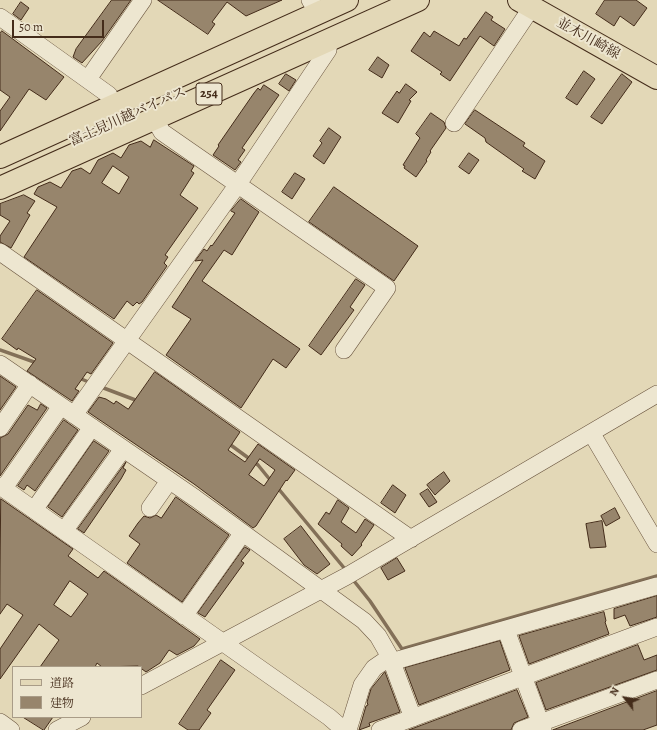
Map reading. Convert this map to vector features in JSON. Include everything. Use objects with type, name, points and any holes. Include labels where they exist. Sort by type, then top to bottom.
[{"type":"main road","name":"富士見川越バイパス","points":[[0,175],[347,0]]},
{"type":"main road","name":"富士見川越バイパス","points":[[0,157],[387,0]]},
{"type":"main road","name":"254","points":[[0,188],[418,0]]},
{"type":"main road","points":[[0,144],[314,1]]},
{"type":"main road","name":"並木川崎線","points":[[526,4],[657,78]]},
{"type":"street","points":[[88,79],[143,0]]},
{"type":"street","points":[[454,123],[526,4]]},
{"type":"street","points":[[0,18],[109,95]]},
{"type":"street","points":[[329,40],[328,50],[238,184],[126,339],[2,487],[329,717],[344,730]]},
{"type":"street","points":[[154,118],[162,132],[388,288],[344,350]]},
{"type":"street","points":[[0,252],[411,539]]},
{"type":"street","points":[[0,364],[169,481],[364,621],[378,636],[390,660],[412,722]]},
{"type":"street","points":[[0,428],[30,384]]},
{"type":"street","points":[[142,685],[320,590],[411,539],[592,434],[657,394]]},
{"type":"street","points":[[34,510],[92,427]]},
{"type":"street","points":[[592,434],[657,544]]},
{"type":"street","points":[[64,531],[123,449]]},
{"type":"street","points":[[150,508],[169,481]]},
{"type":"street","points":[[184,616],[242,534]]},
{"type":"street","points":[[348,730],[362,685],[374,668],[390,660],[506,630],[657,586]]},
{"type":"street","points":[[380,730],[412,722],[523,676],[657,626]]},
{"type":"street","points":[[506,630],[542,726]]},
{"type":"street","points":[[521,730],[542,726],[657,680]]},
{"type":"street","points":[[57,730],[80,718]]},
{"type":"street","points":[[0,722],[11,730]]},
{"type":"building","points":[[112,0],[131,0],[102,41],[82,63],[73,57],[76,49]]},
{"type":"building","points":[[158,0],[282,0],[246,16],[227,2],[212,22],[215,24],[208,34]]},
{"type":"building","points":[[605,0],[636,0],[647,8],[634,26],[620,16],[614,26],[596,14]]},
{"type":"building","points":[[21,2],[29,8],[21,20],[13,14]]},
{"type":"building","points":[[486,12],[493,17],[491,20],[505,29],[494,46],[480,36],[450,81],[440,74],[442,72],[411,51],[424,32],[430,37],[434,31],[459,46]]},
{"type":"building","points":[[2,31],[64,77],[46,100],[29,89],[0,131],[0,111],[10,97],[0,90],[0,34]]},
{"type":"building","points":[[378,57],[389,65],[382,78],[369,70]]},
{"type":"building","points":[[584,71],[595,79],[577,105],[566,98]]},
{"type":"building","points":[[286,74],[296,80],[289,91],[279,84]]},
{"type":"building","points":[[622,74],[632,82],[602,124],[591,117]]},
{"type":"building","points":[[406,84],[417,92],[409,100],[411,101],[398,123],[382,113],[397,91],[399,93]]},
{"type":"building","points":[[264,85],[279,95],[242,148],[245,150],[238,160],[241,162],[235,170],[213,155],[219,146],[218,145],[254,93],[258,88],[260,90]]},
{"type":"building","points":[[475,110],[525,143],[523,146],[545,161],[535,179],[522,171],[524,169],[486,142],[485,138],[465,124]]},
{"type":"building","points":[[431,113],[444,122],[446,128],[430,151],[431,152],[426,160],[427,161],[416,177],[404,168],[405,166],[403,165],[420,138],[416,134]]},
{"type":"building","points":[[329,128],[341,137],[324,164],[313,156],[322,143],[320,141]]},
{"type":"building","points":[[154,140],[194,166],[191,171],[194,173],[180,195],[198,208],[165,255],[168,257],[164,263],[167,266],[142,302],[139,304],[137,302],[133,306],[127,301],[114,319],[24,257],[57,207],[34,194],[38,187],[50,182],[61,188],[72,171],[81,168],[90,174],[98,160],[113,153],[121,158],[129,145],[141,141],[150,147]],"holes":[[[113,166],[129,177],[119,194],[102,183]]]},
{"type":"building","points":[[469,153],[479,160],[469,174],[459,167]]},
{"type":"building","points":[[295,173],[305,179],[292,199],[282,192]]},
{"type":"building","points":[[334,187],[418,246],[394,281],[309,222]]},
{"type":"building","points":[[24,195],[35,201],[27,213],[30,215],[11,248],[0,242],[0,236],[10,221],[0,215],[0,204]]},
{"type":"building","points":[[241,199],[259,212],[232,255],[224,250],[202,281],[300,349],[286,368],[273,359],[241,408],[166,355],[191,319],[172,307],[203,260],[195,261],[204,249],[207,251],[211,245],[212,246],[235,213],[231,211]]},
{"type":"building","points":[[356,279],[365,285],[350,307],[354,310],[321,355],[309,346]]},
{"type":"building","points":[[37,290],[113,343],[91,374],[87,372],[75,389],[79,391],[72,401],[27,371],[36,359],[18,348],[17,350],[2,339]]},
{"type":"building","points":[[155,372],[240,432],[228,450],[245,462],[258,444],[295,470],[287,481],[286,480],[256,526],[253,528],[194,484],[88,412],[99,397],[114,404],[116,401],[128,409]],"holes":[[[260,459],[275,470],[264,486],[249,475]]]},
{"type":"building","points":[[0,376],[16,387],[0,410]]},
{"type":"building","points":[[41,404],[47,408],[0,476],[0,438],[8,434],[28,405],[37,410]]},
{"type":"building","points":[[64,420],[78,430],[35,491],[27,485],[24,490],[18,486]]},
{"type":"building","points":[[94,441],[109,451],[62,517],[48,507]]},
{"type":"building","points":[[126,462],[123,468],[126,470],[121,479],[84,533],[78,529]]},
{"type":"building","points":[[444,472],[450,481],[435,495],[427,485]]},
{"type":"building","points":[[393,485],[406,495],[395,513],[381,503]]},
{"type":"building","points":[[428,489],[437,502],[429,507],[420,494]]},
{"type":"building","points":[[176,497],[229,535],[182,602],[127,563],[140,544],[129,536],[138,523],[144,516],[150,518],[156,515],[161,518]]},
{"type":"building","points":[[1,499],[73,549],[68,556],[98,578],[104,571],[200,639],[194,646],[177,655],[169,650],[160,663],[146,672],[142,669],[142,666],[101,666],[97,663],[96,666],[41,666],[59,640],[39,624],[0,679],[0,649],[23,615],[7,604],[0,614]],"holes":[[[70,581],[88,594],[71,617],[54,605]]]},
{"type":"building","points":[[338,500],[349,508],[341,522],[356,533],[365,519],[374,525],[361,544],[362,545],[352,556],[341,546],[342,544],[318,524],[326,512],[329,514]]},
{"type":"building","points":[[615,508],[620,518],[606,526],[601,516]]},
{"type":"building","points":[[602,521],[606,547],[590,548],[586,524]]},
{"type":"building","points":[[301,526],[330,564],[317,574],[304,565],[284,539]]},
{"type":"building","points":[[245,547],[250,550],[241,561],[244,563],[205,617],[198,613]]},
{"type":"building","points":[[397,558],[405,571],[388,580],[381,568]]},
{"type":"building","points":[[657,596],[657,617],[630,626],[625,615],[614,619],[614,609]]},
{"type":"building","points":[[604,612],[605,622],[609,634],[529,664],[519,636]]},
{"type":"building","points":[[500,641],[510,670],[419,705],[405,668]]},
{"type":"building","points":[[638,645],[644,660],[657,655],[657,670],[546,710],[536,683]]},
{"type":"building","points":[[221,660],[235,670],[207,710],[211,713],[199,730],[188,730],[179,724]]},
{"type":"building","points":[[385,672],[400,712],[369,723],[370,726],[359,730],[366,706],[368,705],[367,702],[371,689]]},
{"type":"building","points":[[517,690],[528,717],[514,723],[511,730],[409,730]]},
{"type":"building","points":[[657,691],[657,725],[643,730],[553,730]]},
{"type":"building","points":[[25,718],[52,718],[44,730]]},
{"type":"waterway","points":[[0,350],[37,363]]},
{"type":"waterway","points":[[79,378],[91,383]]},
{"type":"waterway","points":[[101,387],[138,401]]},
{"type":"waterway","points":[[228,443],[258,465],[271,481]]},
{"type":"waterway","points":[[277,487],[345,569]]},
{"type":"waterway","points":[[354,581],[370,601],[402,649],[657,576]]}]
